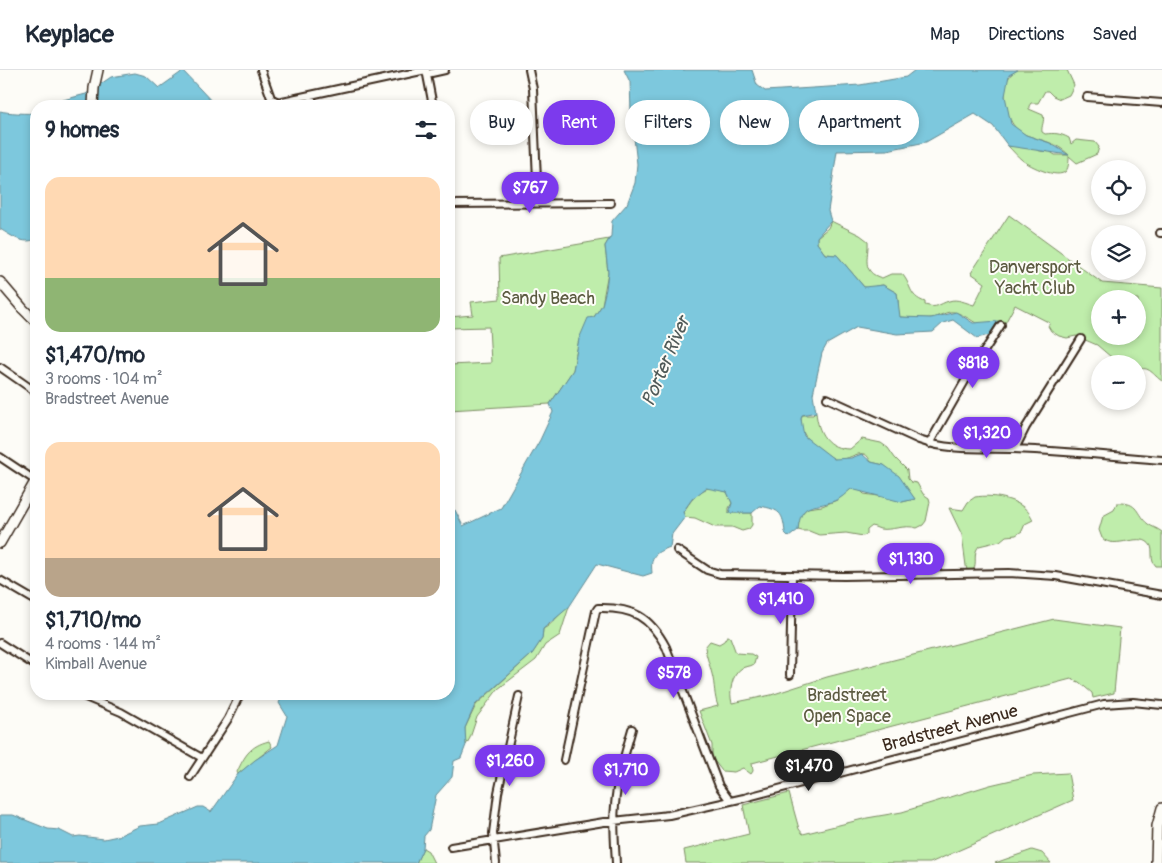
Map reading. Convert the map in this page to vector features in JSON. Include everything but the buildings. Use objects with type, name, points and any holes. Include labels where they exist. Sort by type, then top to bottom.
[{"type":"main road","points":[[94,100],[98,70]]},
{"type":"main road","points":[[0,282],[22,310],[30,317]]},
{"type":"main road","points":[[0,543],[30,491]]},
{"type":"main road","points":[[1156,863],[1157,826],[1162,808]]},
{"type":"street","points":[[261,70],[270,95],[274,100]]},
{"type":"street","points":[[287,100],[426,71],[446,70]]},
{"type":"street","points":[[529,70],[533,89],[538,203]]},
{"type":"street","points":[[426,71],[432,100]]},
{"type":"street","points":[[311,95],[312,100]]},
{"type":"street","points":[[1087,98],[1162,103]]},
{"type":"street","points":[[455,204],[611,203]]},
{"type":"street","points":[[929,444],[965,381],[1001,325]]},
{"type":"street","points":[[1015,449],[1026,427],[1081,339]]},
{"type":"street","points":[[0,367],[30,388]]},
{"type":"street","points":[[827,398],[929,444],[1162,460]]},
{"type":"street","points":[[0,457],[30,477]]},
{"type":"street","points":[[677,550],[707,570],[720,574],[844,576],[1033,574],[1090,581],[1162,595]]},
{"type":"street","points":[[790,675],[792,575]]},
{"type":"street","points":[[0,580],[30,598]]},
{"type":"street","points":[[564,760],[596,611],[598,608],[612,608],[637,615],[648,621],[658,632],[666,647],[719,786],[730,801]]},
{"type":"street","points":[[0,643],[30,662]]},
{"type":"street","points":[[496,863],[494,841],[498,793],[519,696]]},
{"type":"street","points":[[89,700],[121,712],[202,758]]},
{"type":"street","points":[[190,777],[228,719],[237,700]]},
{"type":"street","name":"Bradstreet Avenue","points":[[451,847],[614,821],[669,815],[730,801],[1104,704],[1133,702],[1162,705]]},
{"type":"street","points":[[616,863],[614,821],[617,784],[632,728]]},
{"type":"green space","points":[[1016,70],[1067,70],[1074,85],[1069,95],[1060,99],[1045,91],[1038,103],[1031,103],[1029,109],[1043,115],[1042,132],[1045,134],[1063,135],[1069,138],[1071,144],[1076,140],[1095,142],[1099,147],[1097,154],[1077,163],[1069,156],[1066,171],[1057,174],[1026,163],[1008,146],[1029,147],[1041,151],[1049,151],[1055,155],[1069,155],[1048,142],[1020,132],[1013,125],[1008,114],[1005,93],[1008,78]]},
{"type":"green space","name":"Danversport Yacht Club","points":[[1009,215],[1091,275],[1091,280],[1098,280],[1102,283],[1162,288],[1162,381],[1151,371],[1146,369],[1146,355],[1109,355],[1097,345],[1146,345],[1146,290],[1091,290],[1091,342],[1076,336],[1067,338],[1059,336],[1051,331],[1048,326],[1050,323],[1015,305],[997,338],[969,319],[954,312],[929,318],[899,317],[897,293],[883,285],[870,288],[864,287],[837,255],[825,254],[817,243],[817,237],[828,228],[831,221],[860,235],[868,241],[867,263],[871,272],[882,278],[891,274],[902,274],[913,293],[925,302],[925,305],[935,306],[955,300],[974,305],[985,283],[971,273]]},
{"type":"green space","name":"Sandy Beach","points":[[609,239],[605,246],[608,272],[602,305],[579,339],[573,370],[550,404],[455,410],[455,365],[491,363],[489,327],[455,328],[455,316],[473,315],[471,302],[500,299],[499,258]]},
{"type":"green space","points":[[816,412],[822,433],[835,446],[850,449],[862,439],[881,443],[888,448],[907,470],[908,479],[911,482],[917,483],[923,494],[929,498],[930,502],[926,521],[923,525],[917,528],[884,529],[872,526],[867,530],[867,534],[863,536],[846,533],[819,535],[809,531],[798,530],[799,517],[807,508],[822,506],[837,500],[852,488],[864,494],[893,498],[902,502],[915,499],[884,465],[871,462],[868,457],[861,454],[845,459],[834,459],[810,441],[803,433],[802,415],[813,415]]},
{"type":"green space","points":[[712,487],[727,492],[732,503],[729,513],[752,513],[752,525],[749,529],[742,531],[732,527],[715,527],[695,518],[685,517],[683,513],[692,500],[699,493]]},
{"type":"green space","points":[[991,496],[1008,499],[1023,507],[1033,520],[1025,524],[1022,531],[1016,535],[1006,536],[1000,541],[979,546],[976,552],[973,571],[967,570],[962,535],[949,508],[963,510],[968,502],[975,497]]},
{"type":"green space","points":[[1117,503],[1130,504],[1148,524],[1162,532],[1162,566],[1156,566],[1153,562],[1151,546],[1147,542],[1135,540],[1114,542],[1102,538],[1099,530],[1103,516],[1114,510]]},
{"type":"green space","points":[[569,607],[560,635],[545,645],[536,660],[498,689],[477,717],[466,745],[464,742],[465,728],[476,705],[532,654],[542,639],[543,629]]},
{"type":"green space","name":"Bradstreet Open Space","points":[[1054,619],[1120,628],[1114,693],[1093,698],[1092,693],[1079,682],[1071,679],[752,763],[753,771],[751,774],[743,768],[734,772],[722,771],[712,758],[712,745],[699,711],[718,706],[705,647],[710,641],[719,644],[727,636],[730,637],[736,653],[751,654],[756,657],[754,664],[742,668],[735,675],[731,689],[732,703],[771,695],[827,677]]},
{"type":"green space","points":[[269,741],[272,747],[238,774],[240,766],[249,752],[262,743]]},
{"type":"green space","points":[[1068,773],[1073,800],[930,863],[686,863],[684,850],[749,834],[743,805],[789,793],[799,829],[803,834],[867,818],[902,812],[990,785],[1033,775]]},
{"type":"green space","points":[[423,848],[428,851],[434,863],[416,863]]},
{"type":"green space","points":[[1032,850],[1042,853],[1051,863],[995,863]]},
{"type":"water","name":"Porter River","points":[[624,70],[752,70],[757,85],[765,91],[860,85],[906,77],[915,70],[1018,70],[1009,75],[1005,96],[1011,124],[1026,135],[1050,143],[1069,155],[1008,146],[993,126],[975,114],[926,142],[919,143],[919,100],[799,100],[799,145],[911,145],[887,150],[837,151],[828,211],[831,221],[817,237],[817,243],[825,254],[837,255],[864,287],[883,285],[897,293],[900,317],[931,318],[956,312],[973,323],[998,321],[989,335],[977,338],[953,320],[943,323],[933,332],[897,334],[857,327],[827,344],[822,353],[813,394],[816,412],[802,415],[804,436],[834,459],[851,458],[862,454],[871,462],[884,465],[899,476],[915,499],[902,502],[851,489],[837,500],[805,510],[802,514],[798,530],[789,537],[785,533],[781,516],[776,511],[760,506],[752,513],[729,513],[732,503],[727,492],[706,488],[692,499],[683,512],[685,517],[672,534],[670,547],[657,553],[653,558],[652,573],[643,576],[597,564],[569,607],[543,629],[542,639],[532,654],[475,705],[465,728],[466,745],[461,758],[454,761],[452,777],[436,795],[429,830],[424,836],[423,848],[416,863],[0,863],[0,815],[13,815],[48,829],[59,830],[73,837],[104,839],[118,836],[140,826],[159,824],[198,807],[203,807],[211,812],[238,774],[278,745],[287,716],[279,703],[280,700],[455,700],[455,510],[463,526],[501,508],[540,440],[553,412],[550,404],[573,370],[579,339],[588,318],[594,317],[602,305],[608,272],[605,246],[611,236],[612,221],[627,204],[635,183],[637,164],[635,145],[710,145],[710,100],[631,100],[630,82]]},
{"type":"water","points":[[183,71],[210,100],[63,100],[86,94],[111,77],[135,73],[146,76],[159,88]]},
{"type":"water","points":[[0,111],[30,113],[30,241],[18,239],[0,229]]}]
